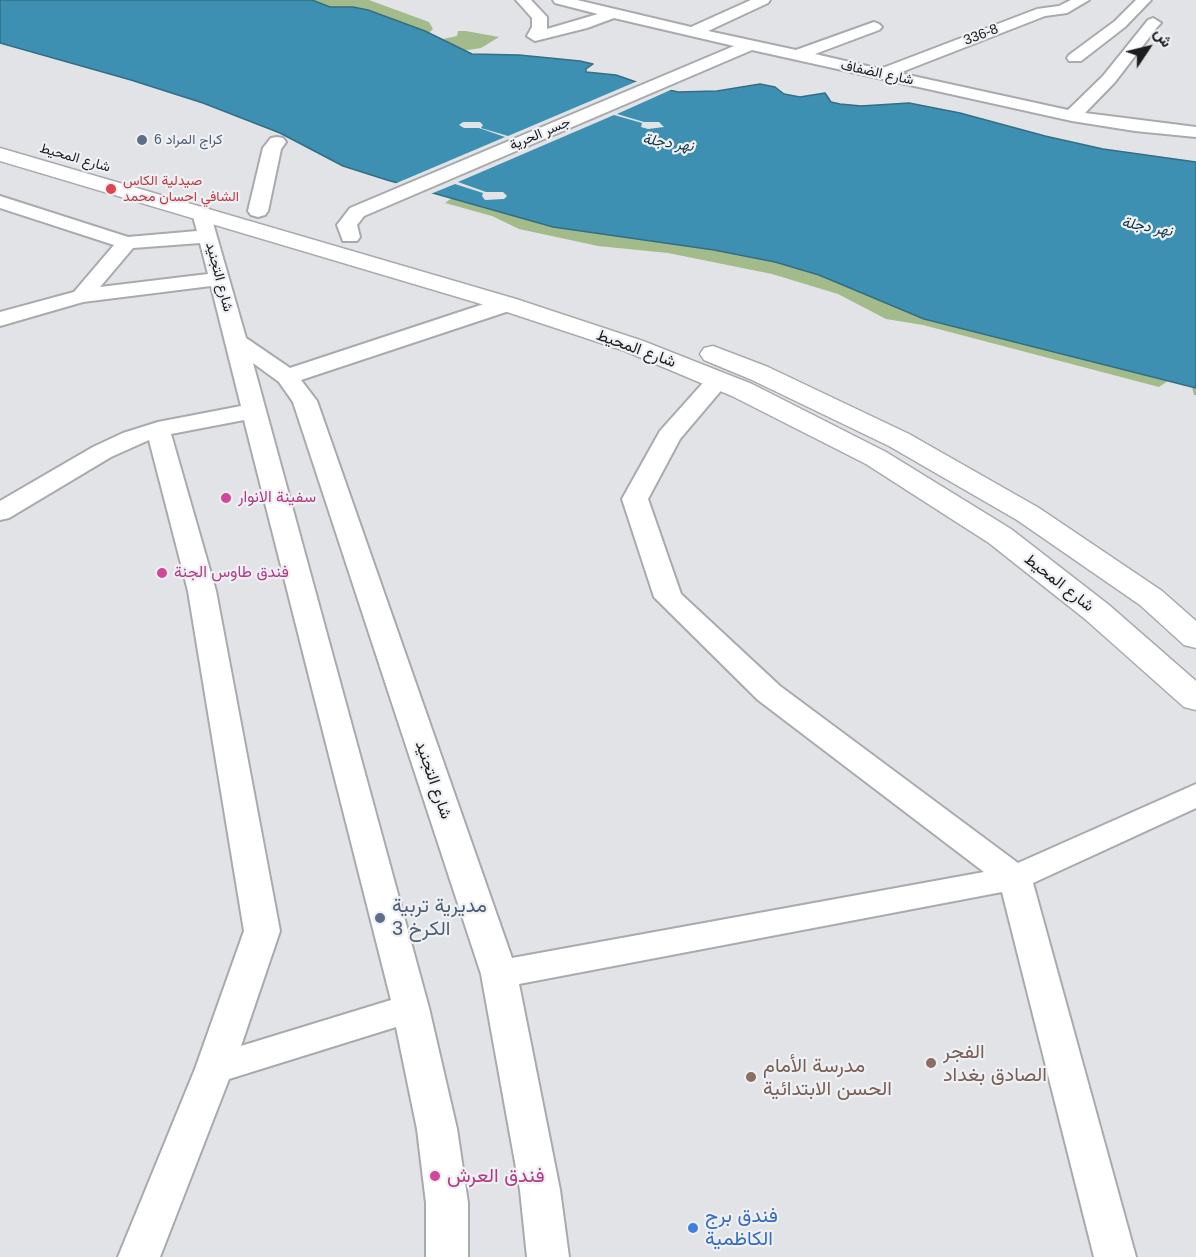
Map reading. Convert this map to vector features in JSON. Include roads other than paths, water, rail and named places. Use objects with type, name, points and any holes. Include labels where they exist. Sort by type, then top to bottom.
[{"type":"main road","name":"شارع المحيط","points":[[0,136],[258,211],[360,245],[507,304],[634,346],[718,381],[881,461],[1000,536],[1097,612],[1196,699]]},
{"type":"main road","name":"شارع المحيط","points":[[0,154],[205,224],[323,249],[360,245],[524,287],[645,327],[759,373],[910,446],[1028,514],[1150,598],[1196,638]]},
{"type":"main road","points":[[845,442],[865,439],[872,435],[874,428]]},
{"type":"main road","points":[[881,461],[883,454],[890,449],[910,446]]},
{"type":"street","points":[[523,0],[539,16],[540,27],[535,36],[564,30],[613,14],[630,5]]},
{"type":"street","name":"شارع الضفاف","points":[[560,0],[692,32],[1072,116],[1135,126],[1196,132]]},
{"type":"street","points":[[692,32],[763,0]]},
{"type":"street","name":"336-8","points":[[881,74],[1042,12],[1062,10],[1082,0]]},
{"type":"street","points":[[1075,58],[1120,24],[1144,0]]},
{"type":"street","points":[[1072,116],[1109,79],[1153,22]]},
{"type":"street","points":[[798,55],[874,27]]},
{"type":"street","name":"جسر الحرية","points":[[360,245],[347,225],[352,217],[404,192],[750,45]]},
{"type":"street","points":[[258,211],[272,148],[277,142]]},
{"type":"street","points":[[0,202],[127,243],[205,224]]},
{"type":"street","name":"شارع التجنيد","points":[[205,224],[411,1008],[437,1129],[447,1203],[447,1257]]},
{"type":"street","points":[[81,296],[127,243]]},
{"type":"street","points":[[0,319],[81,296],[219,279]]},
{"type":"street","points":[[287,377],[507,304]]},
{"type":"street","name":"شارع التجنيد","points":[[236,341],[287,377],[304,401],[499,974],[540,1190],[548,1257]]},
{"type":"street","points":[[718,381],[669,436],[635,499],[668,597],[769,693],[1015,878],[1115,1257]]},
{"type":"street","points":[[0,512],[102,452],[158,429],[253,411]]},
{"type":"street","points":[[139,1257],[214,1069],[262,931],[202,591],[158,429]]},
{"type":"street","points":[[499,974],[1015,878],[1196,795]]},
{"type":"street","points":[[214,1069],[411,1008]]},
{"type":"water","name":"نهر دجلة","points":[[0,0],[312,0],[330,7],[353,7],[368,10],[425,31],[472,54],[519,55],[580,61],[593,64],[586,69],[586,72],[616,75],[678,92],[717,91],[760,84],[775,87],[784,94],[800,97],[825,93],[831,102],[840,104],[861,106],[909,103],[960,113],[1103,149],[1196,162],[1196,388],[924,319],[819,275],[775,262],[714,250],[553,227],[343,166],[280,133],[203,103],[0,43]]},
{"type":"place","name":"كراج المراد 6","points":[[142,140]]},
{"type":"place","name":"صيدلية الكاس الشافي احسان محمد","points":[[111,189]]},
{"type":"place","name":"سفينة الانوار","points":[[226,498]]},
{"type":"place","name":"فندق طاوس الجنة","points":[[162,573]]},
{"type":"place","name":"مديرية تربية الكرخ 3","points":[[380,918]]},
{"type":"place","name":"الفجر الصادق بغداد","points":[[931,1063]]},
{"type":"place","name":"مدرسة الأمام الحسن الابتدائية","points":[[751,1077]]},
{"type":"place","name":"فندق العرش","points":[[435,1176]]},
{"type":"place","name":"فندق برج الكاظمية","points":[[693,1228]]}]
